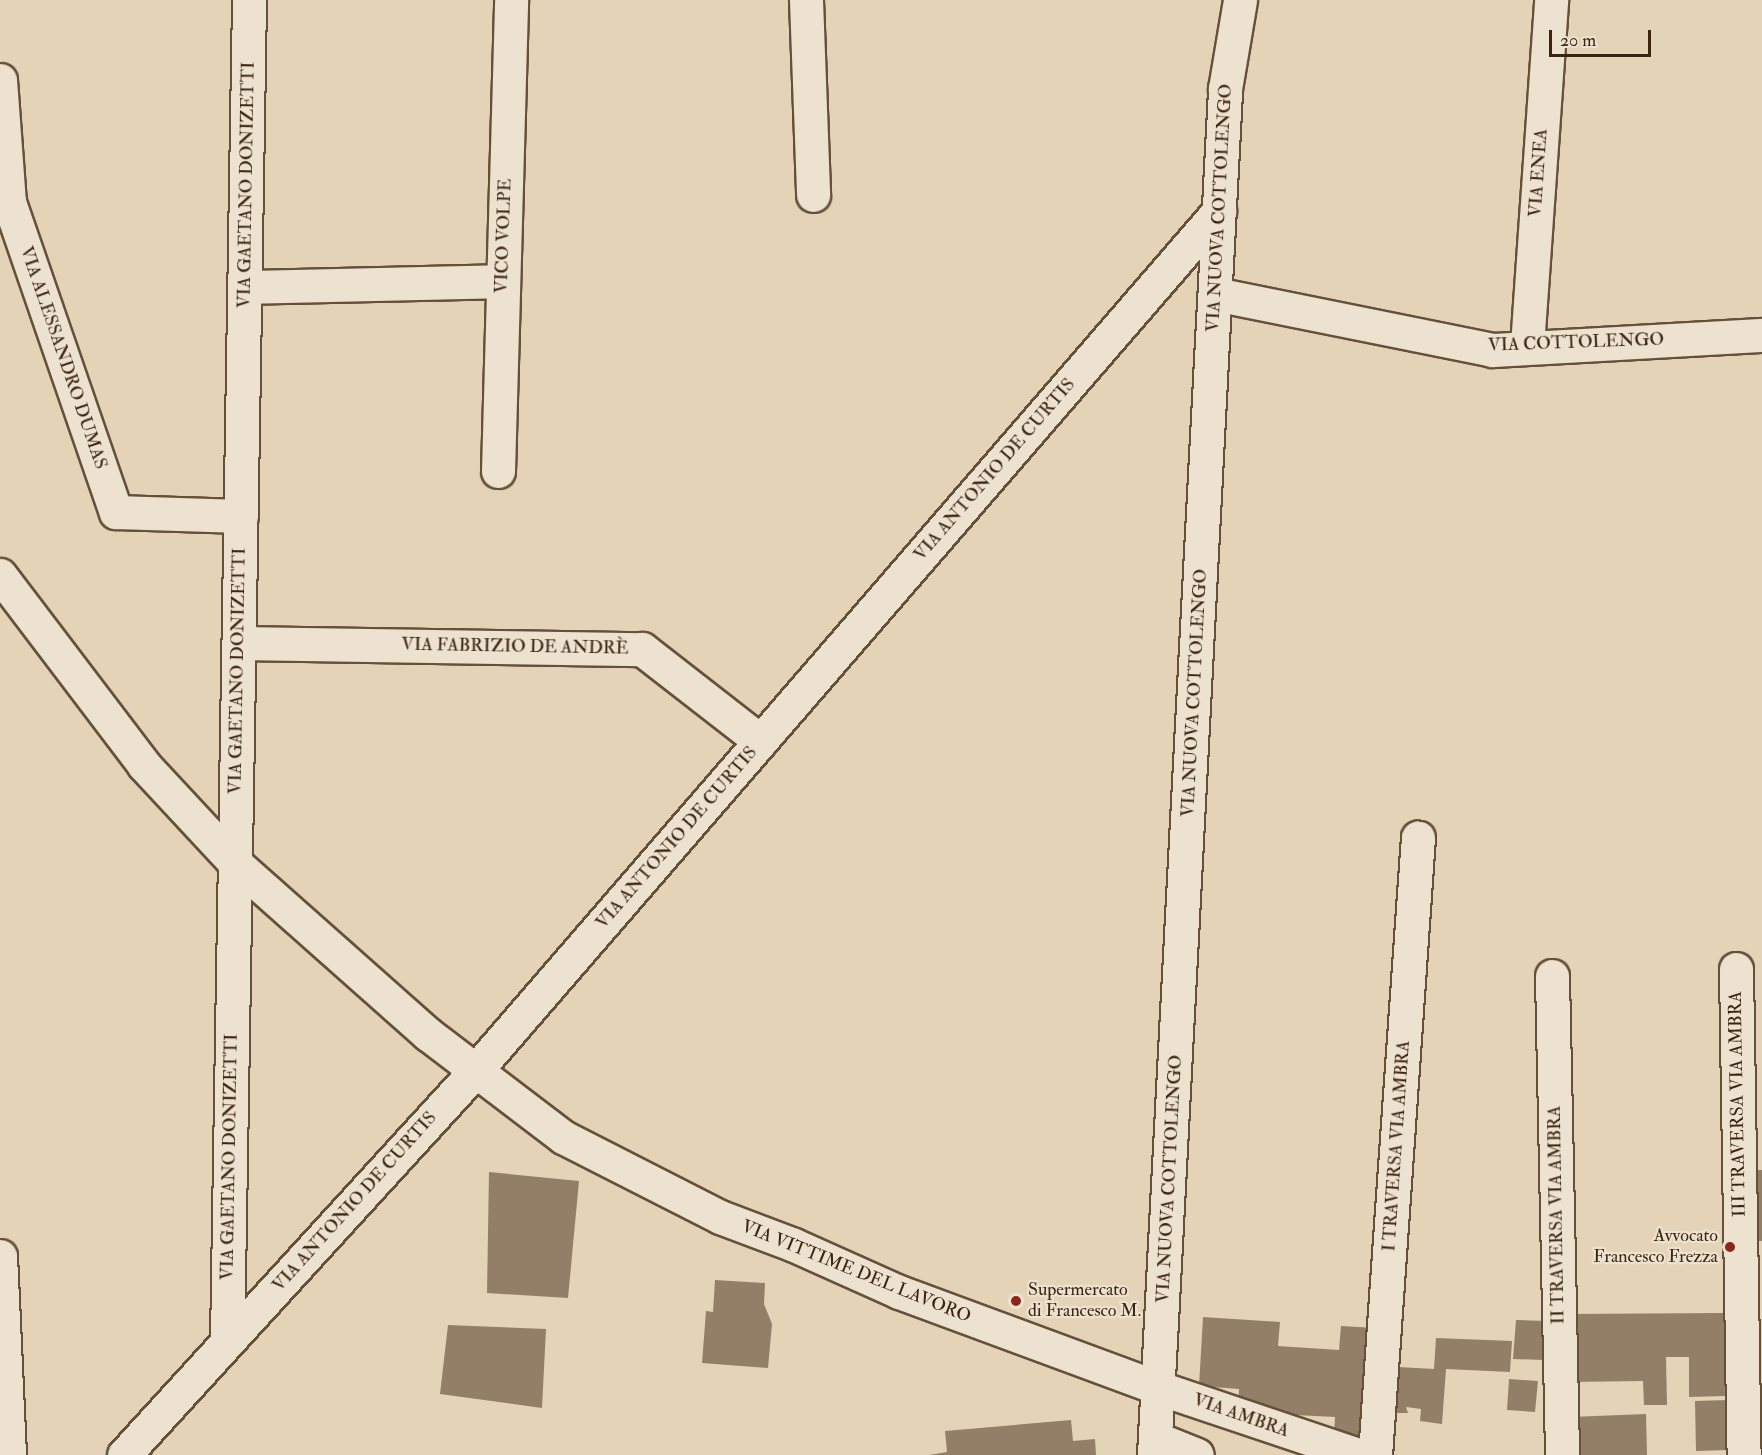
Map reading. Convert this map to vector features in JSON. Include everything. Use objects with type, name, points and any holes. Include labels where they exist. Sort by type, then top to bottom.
[{"type":"street","name":"VIA GAETANO DONIZETTI","points":[[227,1341],[249,0]]},
{"type":"street","name":"VICO VOLPE","points":[[498,471],[511,0]]},
{"type":"street","points":[[806,0],[813,195]]},
{"type":"street","name":"VIA NUOVA COTTOLENGO","points":[[1154,1446],[1159,1388],[1225,89],[1240,0]]},
{"type":"street","name":"VIA ENEA","points":[[1527,346],[1551,0]]},
{"type":"street","name":"VIA ALESSANDRO DUMAS","points":[[0,80],[9,202],[116,512],[241,516]]},
{"type":"street","name":"VIA ANTONIO DE CURTIS","points":[[124,1455],[476,1070],[1219,211]]},
{"type":"street","points":[[246,287],[503,282]]},
{"type":"street","name":"VIA COTTOLENGO","points":[[1215,294],[1492,350],[1527,346],[1762,335]]},
{"type":"street","name":"VIA VITTIME DEL LAVORO","points":[[0,575],[144,765],[234,861],[428,1034],[562,1137],[720,1217],[794,1245],[899,1292],[1159,1388]]},
{"type":"street","name":"VIA FABRIZIO DE ANDRÈ","points":[[239,643],[642,649],[760,741]]},
{"type":"street","name":"I TRAVERSA VIA AMBRA","points":[[1375,1455],[1418,837]]},
{"type":"street","name":"III TRAVERSA VIA AMBRA","points":[[1736,969],[1744,1455]]},
{"type":"street","name":"II TRAVERSA VIA AMBRA","points":[[1552,976],[1562,1455]]},
{"type":"street","points":[[0,1256],[9,1455]]},
{"type":"street","name":"VIA AMBRA","points":[[1159,1388],[1358,1455]]},
{"type":"street","points":[[1154,1446],[1197,1455]]},
{"type":"building","points":[[1756,1170],[1762,1170],[1762,1241],[1756,1241]]},
{"type":"building","points":[[489,1172],[579,1181],[568,1298],[487,1293]]},
{"type":"building","points":[[715,1280],[765,1283],[764,1304],[772,1324],[768,1368],[702,1363],[706,1311],[713,1312]]},
{"type":"building","points":[[1724,1313],[1725,1396],[1689,1397],[1689,1357],[1666,1357],[1667,1405],[1644,1405],[1643,1381],[1569,1382],[1568,1314]]},
{"type":"building","points":[[1203,1317],[1280,1322],[1278,1346],[1339,1350],[1341,1326],[1375,1328],[1369,1437],[1334,1435],[1335,1417],[1238,1412],[1239,1389],[1199,1386]]},
{"type":"building","points":[[1516,1320],[1546,1321],[1544,1360],[1513,1359]]},
{"type":"building","points":[[448,1325],[546,1329],[542,1408],[440,1394]]},
{"type":"building","points":[[1436,1338],[1512,1341],[1510,1372],[1446,1369],[1442,1424],[1420,1421],[1421,1409],[1406,1407],[1408,1413],[1396,1413],[1398,1367],[1434,1369]]},
{"type":"building","points":[[1509,1379],[1538,1381],[1535,1412],[1507,1410]]},
{"type":"building","points":[[1728,1400],[1730,1450],[1696,1451],[1695,1401]]},
{"type":"building","points":[[1646,1414],[1647,1455],[1572,1455],[1570,1417]]},
{"type":"building","points":[[1071,1420],[1073,1441],[1095,1439],[1096,1455],[929,1455],[947,1452],[945,1431]]},
{"type":"place","name":"Avvocato Francesco Frezza","points":[[1730,1247]]},
{"type":"place","name":"Supermercato di Francesco M.","points":[[1016,1301]]}]
